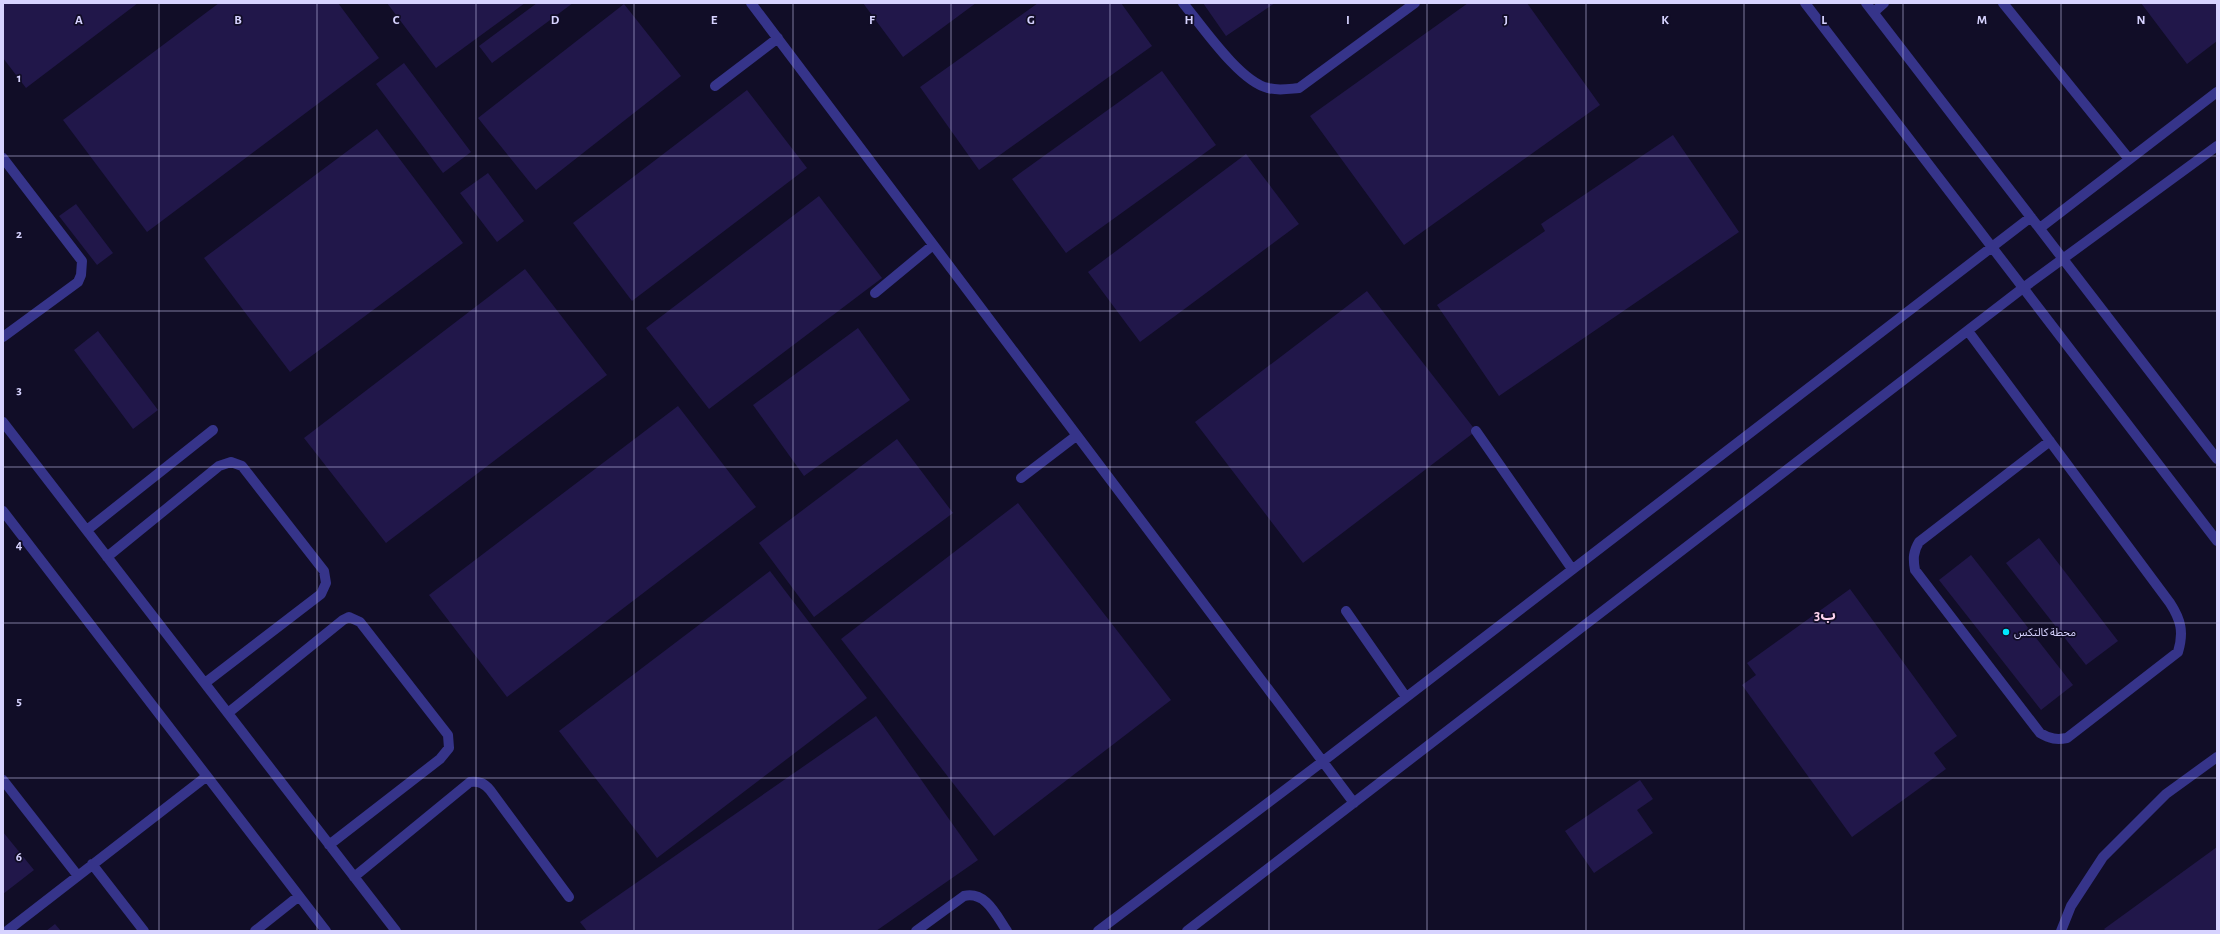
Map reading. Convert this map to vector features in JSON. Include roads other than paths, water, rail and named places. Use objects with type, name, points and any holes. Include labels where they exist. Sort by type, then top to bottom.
[{"type":"street","points":[[751,3],[1354,803]]},
{"type":"street","points":[[1183,3],[1241,72],[1253,82],[1267,88],[1283,90],[1299,88],[1415,3]]},
{"type":"street","points":[[1805,3],[2217,541]]},
{"type":"street","points":[[1866,3],[2217,460]]},
{"type":"street","points":[[1874,12],[1884,3]]},
{"type":"street","points":[[2003,3],[2129,159]]},
{"type":"street","points":[[715,86],[778,38]]},
{"type":"street","points":[[2040,228],[2217,92]]},
{"type":"street","points":[[1187,931],[2023,288],[2064,260],[2217,146]]},
{"type":"street","points":[[3,158],[82,261],[83,268],[78,282],[3,337]]},
{"type":"street","points":[[1098,931],[1322,762],[2031,217]]},
{"type":"street","points":[[875,293],[933,245]]},
{"type":"street","points":[[1968,331],[2050,441],[2170,603],[2182,626],[2182,639],[2178,652],[2068,738],[2061,740],[2053,740],[2040,733],[1915,570],[1913,560],[1914,550],[1919,542],[2050,441]]},
{"type":"street","points":[[3,422],[396,931]]},
{"type":"street","points":[[87,530],[213,430]]},
{"type":"street","points":[[1476,431],[1572,569]]},
{"type":"street","points":[[1022,478],[1076,436]]},
{"type":"street","points":[[108,557],[219,466],[231,462],[242,466],[324,571],[326,583],[321,594],[205,683]]},
{"type":"street","points":[[3,511],[326,931]]},
{"type":"street","points":[[1346,611],[1406,697]]},
{"type":"street","points":[[228,714],[343,620],[349,617],[360,622],[448,735],[449,748],[440,759],[329,845]]},
{"type":"street","points":[[2061,931],[2071,906],[2103,856],[2166,794],[2217,757]]},
{"type":"street","points":[[7,931],[207,776]]},
{"type":"street","points":[[3,780],[78,876]]},
{"type":"street","points":[[354,878],[470,782],[478,781],[485,784],[490,790],[569,897]]},
{"type":"street","points":[[92,864],[144,931]]},
{"type":"street","points":[[916,931],[964,896],[971,894],[979,896],[986,901],[1007,931]]},
{"type":"street","points":[[255,931],[299,896]]},
{"type":"place","name":"محطة كالتكس","points":[[2006,632]]},
{"type":"district","name":"ب3","points":[[1825,615]]}]
